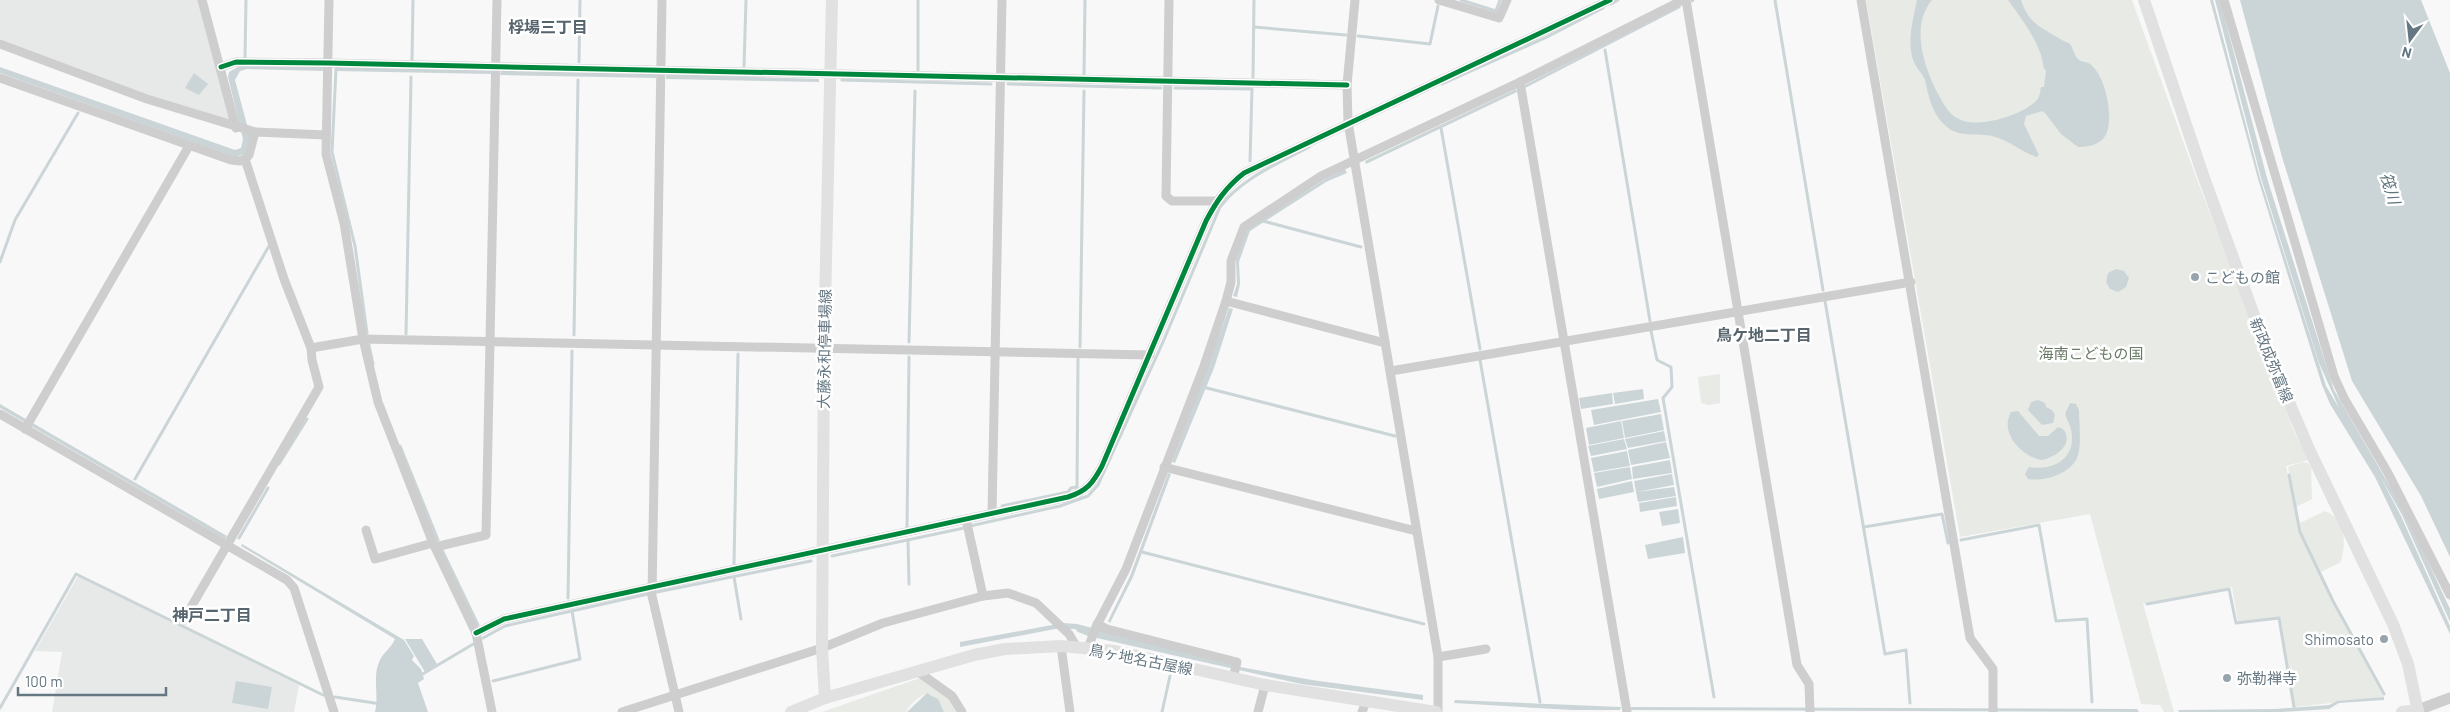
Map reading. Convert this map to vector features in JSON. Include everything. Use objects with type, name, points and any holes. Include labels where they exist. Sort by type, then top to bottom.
[{"type":"main road","name":"大藤永和停車場線","points":[[825,698],[822,648],[824,348],[832,0]]},
{"type":"main road","name":"新政成弥富線","points":[[2144,0],[2203,176],[2267,350],[2309,449],[2393,624],[2408,664],[2418,711]]},
{"type":"main road","name":"鳥ヶ地名古屋線","points":[[791,712],[825,698],[917,671],[1005,649],[1085,645],[1235,672],[1265,685],[1364,707],[1437,712]]},
{"type":"main road","points":[[2402,712],[2418,711]]},
{"type":"street","points":[[202,0],[238,128]]},
{"type":"street","points":[[329,0],[326,154],[344,223],[363,339],[378,402],[434,545],[476,632],[492,712]]},
{"type":"street","points":[[366,530],[376,559],[486,535],[497,0]]},
{"type":"street","points":[[662,0],[652,588],[679,712]]},
{"type":"street","points":[[992,514],[1002,0]]},
{"type":"street","points":[[1170,0],[1166,196],[1172,201],[1216,201]]},
{"type":"street","points":[[1356,0],[1347,85],[1348,122],[1356,160],[1438,658],[1437,712]]},
{"type":"street","points":[[1439,0],[1499,18],[1507,0]]},
{"type":"street","points":[[476,632],[504,619],[822,552],[1068,497],[1087,489],[1094,482],[1102,466],[1216,201],[1232,182],[1244,174],[1348,122],[1538,36],[1610,0]]},
{"type":"street","points":[[622,712],[822,648],[883,623],[983,596],[1008,593],[1036,602],[1069,634],[1085,645],[1097,626],[1126,569],[1204,366],[1226,301],[1231,282],[1231,261],[1244,227],[1321,176],[1520,82],[1685,0],[1796,665],[1809,684],[1809,709]]},
{"type":"street","points":[[1861,0],[1911,282],[1970,638],[1993,669],[1993,710]]},
{"type":"street","points":[[2224,0],[2334,376],[2344,398],[2388,473],[2450,595]]},
{"type":"street","points":[[0,44],[147,100],[238,128],[252,131],[326,136]]},
{"type":"street","points":[[221,67],[236,62],[328,63],[1347,85]]},
{"type":"street","points":[[0,78],[231,160],[240,161],[249,155],[252,131]]},
{"type":"street","points":[[1520,82],[1627,712]]},
{"type":"street","points":[[27,424],[189,146]]},
{"type":"street","points":[[183,621],[319,386],[311,348],[284,280],[245,159]]},
{"type":"street","points":[[1391,370],[1911,282]]},
{"type":"street","points":[[1226,301],[1386,343]]},
{"type":"street","points":[[311,348],[363,339],[1150,355]]},
{"type":"street","points":[[0,414],[27,424],[225,546],[287,580],[294,588],[334,712]]},
{"type":"street","points":[[1164,467],[1416,531]]},
{"type":"street","points":[[966,519],[983,596]]},
{"type":"street","points":[[1097,626],[1237,662],[1235,672]]},
{"type":"street","points":[[1061,646],[1070,712]]},
{"type":"street","points":[[1438,658],[1486,649]]},
{"type":"street","points":[[917,671],[952,696],[962,712]]},
{"type":"street","points":[[1258,712],[1265,685]]},
{"type":"street","points":[[2418,711],[2450,698]]},
{"type":"shaded area","points":[[0,0],[199,0],[232,122],[149,95],[0,39]]},
{"type":"shaded area","points":[[78,576],[299,685],[294,712],[52,712],[62,652],[35,651]]},
{"type":"green space","name":"海南こどもの国","points":[[1866,0],[2132,0],[2196,177],[2293,429],[2308,460],[2286,466],[2299,532],[2332,602],[2384,697],[2295,707],[2280,617],[2238,622],[2232,587],[2143,604],[2174,712],[2164,712],[2160,705],[2141,704],[2090,514],[1960,537]]},
{"type":"green space","points":[[1720,374],[1720,403],[1709,405],[1701,403],[1698,377]]},
{"type":"green space","points":[[2302,462],[2308,463],[2311,467],[2312,499],[2296,507],[2288,467]]},
{"type":"green space","points":[[2325,511],[2332,515],[2341,526],[2344,547],[2341,562],[2321,572],[2302,533],[2300,523]]},
{"type":"green space","points":[[923,677],[948,696],[959,712],[944,712],[933,696],[926,694],[916,700],[906,712],[822,712]]},
{"type":"water","points":[[1917,0],[1932,0],[1925,10],[1922,22],[1921,34],[1924,59],[1938,94],[1948,111],[1954,116],[1975,123],[1998,120],[2020,112],[2029,107],[2038,98],[2041,87],[2044,87],[2046,70],[2044,69],[2035,41],[2008,0],[2021,0],[2024,8],[2036,24],[2070,44],[2079,60],[2087,62],[2096,70],[2107,96],[2109,125],[2105,136],[2096,144],[2078,147],[2061,134],[2042,111],[2026,116],[2024,124],[2039,155],[2037,157],[1992,136],[1952,131],[1939,119],[1931,102],[1925,81],[1913,60],[1911,52],[1912,22]]},
{"type":"water","points":[[2210,0],[2213,0],[2260,178],[2326,386],[2339,408],[2319,363],[2261,178],[2215,0],[2220,0],[2267,178],[2334,390],[2406,514],[2450,609],[2450,622],[2402,515],[2380,476],[2401,516],[2450,626],[2450,634],[2375,477],[2330,404],[2322,385],[2258,179]]},
{"type":"water","name":"筏川","points":[[2240,0],[2421,0],[2450,73],[2450,557],[2421,496],[2352,381],[2282,157]]},
{"type":"water","points":[[241,65],[324,67],[324,71],[247,69],[240,71],[235,80],[250,136],[245,154],[235,157],[0,73],[0,67],[235,150],[241,148],[243,139],[228,77],[229,72]]},
{"type":"water","points":[[335,67],[492,70],[492,74],[335,71]]},
{"type":"water","points":[[501,70],[656,73],[656,78],[500,75]]},
{"type":"water","points":[[194,73],[208,84],[199,95],[185,88]]},
{"type":"water","points":[[666,74],[819,79],[819,82],[666,79]]},
{"type":"water","points":[[1516,89],[1517,92],[1366,164],[1365,161]]},
{"type":"water","points":[[1345,169],[1347,173],[1326,182],[1250,231],[1239,262],[1240,284],[1237,297],[1233,296],[1237,284],[1236,260],[1247,229],[1325,179]]},
{"type":"water","points":[[2116,269],[2124,271],[2129,278],[2126,287],[2118,292],[2110,289],[2106,282],[2108,273]]},
{"type":"water","points":[[1229,308],[1233,309],[1214,368],[1175,463],[1172,462]]},
{"type":"water","points":[[1643,389],[1644,399],[1615,404],[1613,393]]},
{"type":"water","points":[[1612,393],[1613,404],[1581,409],[1579,398]]},
{"type":"water","points":[[1658,399],[1661,412],[1594,425],[1591,410]]},
{"type":"water","points":[[2038,400],[2045,403],[2046,407],[2052,410],[2055,415],[2053,423],[2042,425],[2028,410],[2031,402]]},
{"type":"water","points":[[2070,403],[2076,404],[2079,410],[2079,453],[2074,464],[2056,476],[2034,480],[2028,479],[2025,474],[2029,467],[2052,466],[2069,452],[2072,434],[2065,414]]},
{"type":"water","points":[[0,404],[227,536],[225,539],[0,408]]},
{"type":"water","points":[[2018,411],[2039,436],[2048,436],[2058,427],[2063,429],[2067,440],[2062,449],[2052,456],[2041,460],[2020,449],[2010,435],[2008,428],[2011,412]]},
{"type":"water","points":[[1661,414],[1664,430],[1625,438],[1622,421]]},
{"type":"water","points":[[1621,421],[1624,438],[1589,445],[1586,428]]},
{"type":"water","points":[[1664,431],[1666,441],[1628,448],[1625,439]]},
{"type":"water","points":[[1624,439],[1627,449],[1591,456],[1588,446]]},
{"type":"water","points":[[1666,442],[1670,458],[1631,465],[1628,450]]},
{"type":"water","points":[[1627,451],[1630,466],[1594,472],[1591,458]]},
{"type":"water","points":[[1670,460],[1672,473],[1633,479],[1632,467]]},
{"type":"water","points":[[1630,467],[1632,479],[1597,487],[1594,473]]},
{"type":"water","points":[[1168,473],[1171,474],[1133,577],[1110,623],[1108,621],[1130,576]]},
{"type":"water","points":[[1672,474],[1674,485],[1637,492],[1674,487],[1676,496],[1638,502],[1634,481]]},
{"type":"water","points":[[1632,481],[1634,492],[1599,499],[1597,489]]},
{"type":"water","points":[[1676,497],[1677,506],[1640,512],[1639,503]]},
{"type":"water","points":[[1678,509],[1680,523],[1662,526],[1659,512]]},
{"type":"water","points":[[1683,537],[1685,553],[1648,559],[1645,545]]},
{"type":"water","points":[[242,544],[404,640],[414,656],[412,660],[421,669],[424,679],[418,683],[428,712],[375,712],[378,665],[395,639],[241,546]]},
{"type":"water","points":[[1063,623],[1077,624],[1240,667],[1312,680],[1423,695],[1423,700],[1301,684],[1088,636],[1075,629],[1055,629],[960,647],[960,642]]},
{"type":"water","points":[[405,639],[422,639],[437,664],[425,672]]},
{"type":"water","points":[[236,681],[272,687],[268,709],[232,703]]},
{"type":"water","points":[[927,693],[938,699],[944,712],[907,712]]},
{"type":"water","points":[[2384,697],[2384,700],[2339,703],[2329,709],[2282,712],[2179,712],[2178,710],[2275,709],[2329,705],[2337,701]]},
{"type":"water","points":[[1455,700],[1621,707],[1620,710],[1572,710],[1454,703]]},
{"type":"water","points":[[1631,707],[2137,709],[2139,712],[1631,710]]},
{"type":"waterway","points":[[245,57],[246,0]]},
{"type":"waterway","points":[[412,60],[413,0]]},
{"type":"waterway","points":[[579,62],[580,0]]},
{"type":"waterway","points":[[744,66],[746,0]]},
{"type":"waterway","points":[[918,0],[918,70]]},
{"type":"waterway","points":[[1084,74],[1085,0]]},
{"type":"waterway","points":[[1253,77],[1254,0]]},
{"type":"waterway","points":[[1461,0],[1496,11],[1500,0]]},
{"type":"waterway","points":[[1611,4],[1618,0]]},
{"type":"waterway","points":[[1775,0],[1823,290]]},
{"type":"waterway","points":[[1358,36],[1430,44],[1438,6]]},
{"type":"waterway","points":[[1526,86],[1679,7]]},
{"type":"waterway","points":[[1442,84],[1547,37],[1603,8]]},
{"type":"waterway","points":[[1254,27],[1346,35]]},
{"type":"waterway","points":[[1605,50],[1650,321]]},
{"type":"waterway","points":[[336,69],[332,152],[355,246],[367,333]]},
{"type":"waterway","points":[[406,334],[411,77]]},
{"type":"waterway","points":[[574,335],[578,80]]},
{"type":"waterway","points":[[842,80],[991,84]]},
{"type":"waterway","points":[[1008,84],[1161,88]]},
{"type":"waterway","points":[[1175,88],[1252,89],[1250,161]]},
{"type":"waterway","points":[[909,342],[915,91]]},
{"type":"waterway","points":[[1080,347],[1084,91]]},
{"type":"waterway","points":[[0,262],[15,220],[78,113]]},
{"type":"waterway","points":[[1441,128],[1480,349]]},
{"type":"waterway","points":[[970,526],[1060,506],[1088,496],[1098,485],[1163,342],[1220,207],[1249,180],[1309,147]]},
{"type":"waterway","points":[[1263,221],[1361,247]]},
{"type":"waterway","points":[[135,479],[269,246]]},
{"type":"waterway","points":[[1825,301],[1885,654],[1906,650],[1910,703]]},
{"type":"waterway","points":[[1651,331],[1657,360],[1671,367],[1672,387],[1663,398],[1714,697]]},
{"type":"waterway","points":[[369,345],[373,364]]},
{"type":"waterway","points":[[568,598],[572,351]]},
{"type":"waterway","points":[[734,564],[738,354]]},
{"type":"waterway","points":[[907,528],[909,357]]},
{"type":"waterway","points":[[1002,506],[1068,492],[1071,488],[1077,487],[1078,359]]},
{"type":"waterway","points":[[1480,360],[1540,702]]},
{"type":"waterway","points":[[1203,387],[1395,436]]},
{"type":"waterway","points":[[279,464],[307,419]]},
{"type":"waterway","points":[[400,446],[438,540]]},
{"type":"waterway","points":[[2289,475],[2300,532],[2333,601],[2384,694]]},
{"type":"waterway","points":[[239,538],[268,488]]},
{"type":"waterway","points":[[1864,527],[1942,514],[1948,543]]},
{"type":"waterway","points":[[1961,540],[2039,525],[2056,621],[2087,619],[2092,702]]},
{"type":"waterway","points":[[832,556],[964,528]]},
{"type":"waterway","points":[[908,540],[909,584]]},
{"type":"waterway","points":[[442,550],[478,625]]},
{"type":"waterway","points":[[1142,552],[1424,624]]},
{"type":"waterway","points":[[657,592],[811,561]]},
{"type":"waterway","points":[[0,708],[76,574],[323,695]]},
{"type":"waterway","points":[[734,577],[741,619]]},
{"type":"waterway","points":[[2147,604],[2229,589],[2236,623],[2279,618],[2294,707]]},
{"type":"waterway","points":[[483,638],[505,626],[648,594]]},
{"type":"waterway","points":[[493,681],[580,659],[572,611]]},
{"type":"waterway","points":[[421,675],[475,643]]},
{"type":"waterway","points":[[1162,712],[1170,676]]},
{"type":"waterway","points":[[335,697],[381,704]]},
{"type":"cycle path","points":[[476,633],[504,619],[1068,497],[1080,492],[1092,482],[1102,466],[1206,221],[1222,195],[1238,178],[1244,173],[1610,0]]},
{"type":"cycle path","points":[[221,67],[236,62],[328,63],[1347,85]]},
{"type":"place","name":"こどもの館","points":[[2195,277]]},
{"type":"place","name":"Shimosato","points":[[2384,639]]},
{"type":"place","name":"弥勒禅寺","points":[[2227,678]]},
{"type":"district","name":"桴場三丁目","points":[[548,26]]},
{"type":"district","name":"鳥ケ地二丁目","points":[[1764,334]]},
{"type":"district","name":"神戸二丁目","points":[[212,614]]}]
